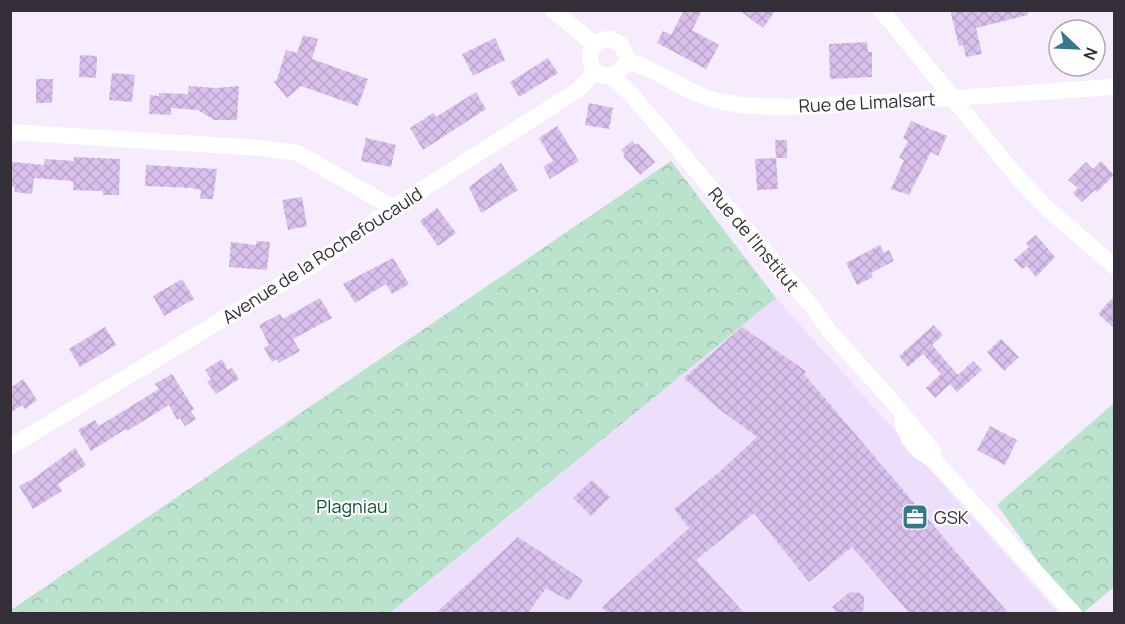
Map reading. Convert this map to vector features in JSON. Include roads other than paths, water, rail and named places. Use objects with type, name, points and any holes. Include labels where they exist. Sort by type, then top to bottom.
[{"type":"street","points":[[554,10],[595,45]]},
{"type":"street","points":[[881,10],[1019,179],[1049,210],[1114,266]]},
{"type":"street","points":[[605,39],[616,41],[624,49],[628,61],[621,70],[603,74],[590,61],[591,50],[605,39]]},
{"type":"street","name":"Rue de Limalsart","points":[[628,61],[644,65],[674,83],[713,99],[748,106],[828,105],[1114,87]]},
{"type":"street","name":"Avenue de la Rochefoucauld","points":[[10,447],[315,264],[393,208],[603,74]]},
{"type":"street","name":"Rue de l'Institut","points":[[603,74],[631,94],[814,309],[831,333],[895,404],[933,451],[934,459],[1074,614]]},
{"type":"street","points":[[10,132],[261,148],[298,153],[393,208]]},
{"type":"place","name":"GSK","points":[[915,517]]},
{"type":"park label","name":"Plagniau","points":[[352,506]]}]
